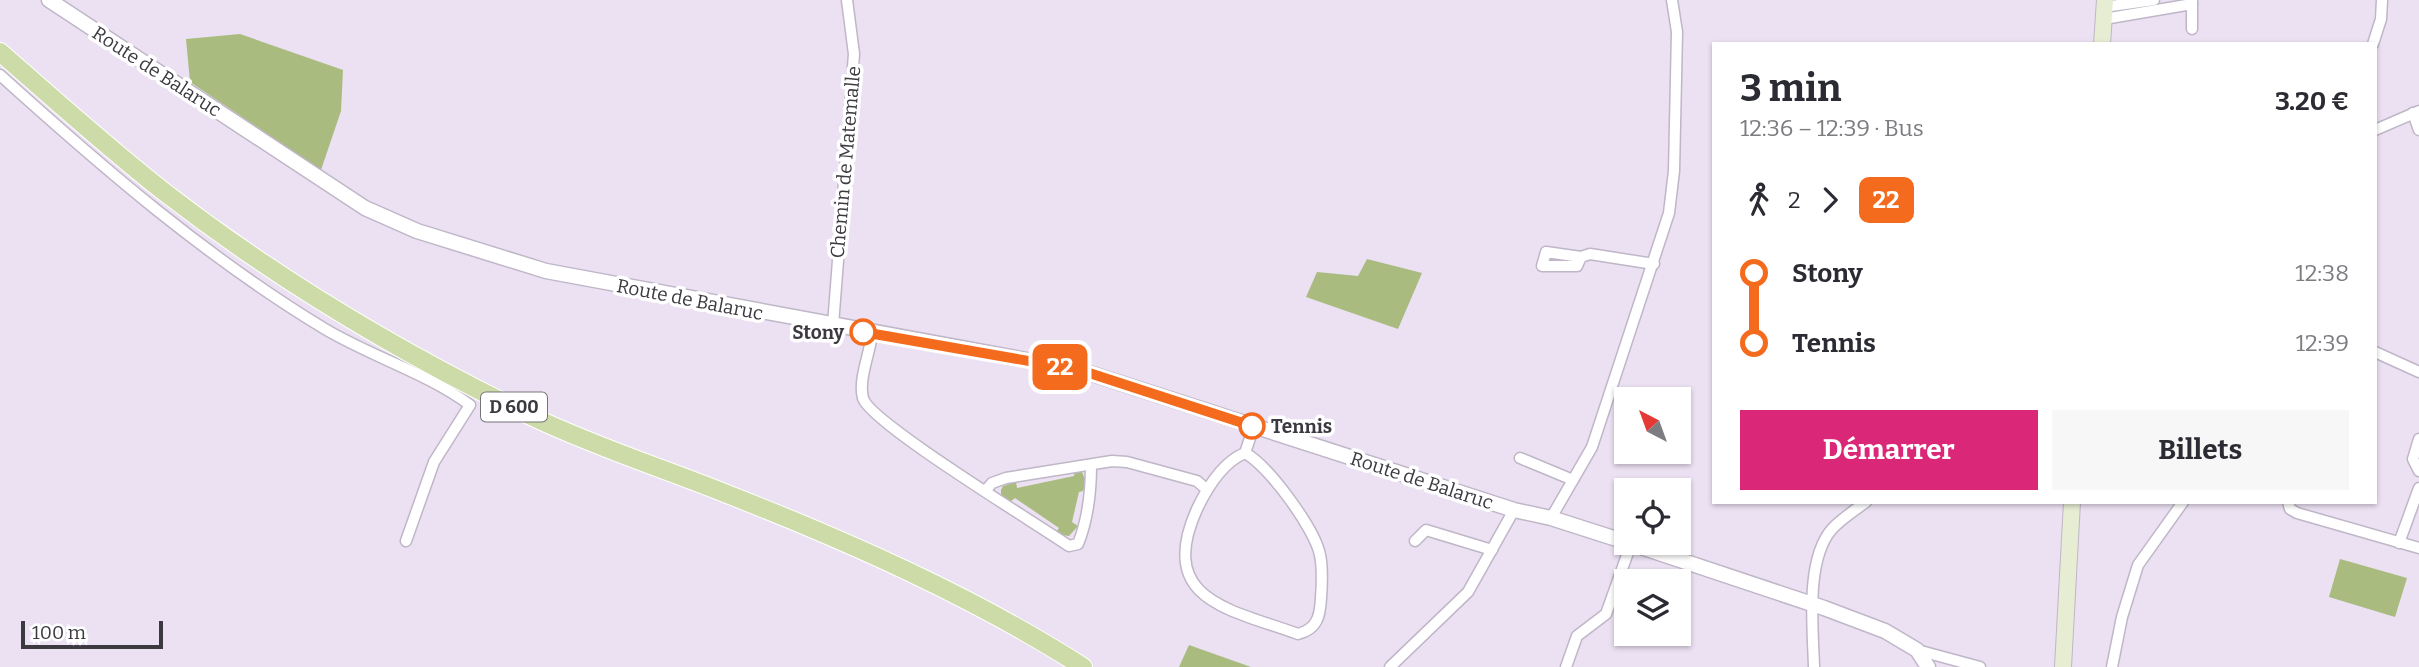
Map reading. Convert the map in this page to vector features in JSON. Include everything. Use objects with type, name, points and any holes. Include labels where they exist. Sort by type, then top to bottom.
[{"type":"main road","points":[[2102,42],[2104,9]]},
{"type":"main road","name":"D 600","points":[[0,52],[182,205],[268,267],[363,327],[536,419],[797,522],[867,554],[1026,634],[1083,667]]},
{"type":"main road","points":[[2063,667],[2072,504]]},
{"type":"street","name":"Route de Balaruc","points":[[49,0],[377,215],[396,223],[547,271],[872,334],[1080,370],[1514,510],[1551,518],[1614,538]]},
{"type":"street","name":"Chemin de Matemalle","points":[[833,326],[853,54],[847,0]]},
{"type":"street","points":[[1551,518],[1592,447],[1669,213],[1674,171],[1677,32],[1672,0]]},
{"type":"street","points":[[2104,9],[2154,0]]},
{"type":"street","points":[[2374,42],[2381,19],[2382,0]]},
{"type":"street","points":[[2104,9],[2192,2],[2192,29]]},
{"type":"street","points":[[0,75],[107,172],[173,226],[243,276],[327,330],[470,405],[434,462],[406,541]]},
{"type":"street","points":[[2377,129],[2416,112],[2419,130]]},
{"type":"street","points":[[1581,257],[1590,254],[1654,264]]},
{"type":"street","points":[[872,334],[863,390],[867,406],[877,417],[1069,546],[1078,544],[1088,509],[1091,465]]},
{"type":"street","points":[[2377,353],[2419,372]]},
{"type":"street","points":[[1245,453],[1254,426]]},
{"type":"street","points":[[2419,439],[2413,459],[2419,471]]},
{"type":"street","points":[[1245,453],[1254,458],[1290,502],[1310,531],[1320,554],[1321,604],[1318,622],[1310,631],[1298,634],[1222,606],[1193,587],[1183,563],[1184,542],[1206,489],[1237,456],[1245,453]]},
{"type":"street","points":[[1520,458],[1573,481]]},
{"type":"street","points":[[986,490],[992,483],[1006,478],[1112,461],[1146,465],[1197,481],[1206,489]]},
{"type":"street","points":[[2399,543],[2419,488]]},
{"type":"street","points":[[1814,667],[1813,604],[1816,563],[1821,546],[1832,529],[1863,504]]},
{"type":"street","points":[[2112,667],[2122,617],[2138,565],[2182,504]]},
{"type":"street","points":[[2289,504],[2290,509],[2297,513],[2419,548]]},
{"type":"street","points":[[1390,667],[1468,592],[1514,510]]},
{"type":"street","points":[[1415,541],[1426,530],[1492,550]]},
{"type":"street","points":[[1566,667],[1577,636],[1606,614],[1624,555]]},
{"type":"street","name":"Route de Balaruc","points":[[1664,555],[1885,631],[1917,650],[1928,667]]},
{"type":"street","points":[[1917,650],[1980,667]]},
{"type":"green space","points":[[240,34],[343,70],[341,111],[321,170],[190,82],[186,39]]},
{"type":"green space","points":[[1367,259],[1422,273],[1398,329],[1306,297],[1317,272],[1358,276]]},
{"type":"green space","points":[[1075,470],[1082,472],[1086,482],[1083,491],[1079,492],[1072,522],[1078,526],[1069,536],[1055,534],[1059,528],[1015,498],[1010,502],[1001,495],[1003,486],[1016,482],[1017,488],[1074,476]]},
{"type":"green space","points":[[2340,559],[2407,578],[2395,617],[2329,597]]},
{"type":"green space","points":[[1189,645],[1251,667],[1179,667]]},
{"type":"bus line","name":"22","points":[[863,332],[1080,370],[1252,426]]},
{"type":"place","name":"Stony","points":[[863,332]]},
{"type":"place","name":"Tennis","points":[[1252,426]]}]
